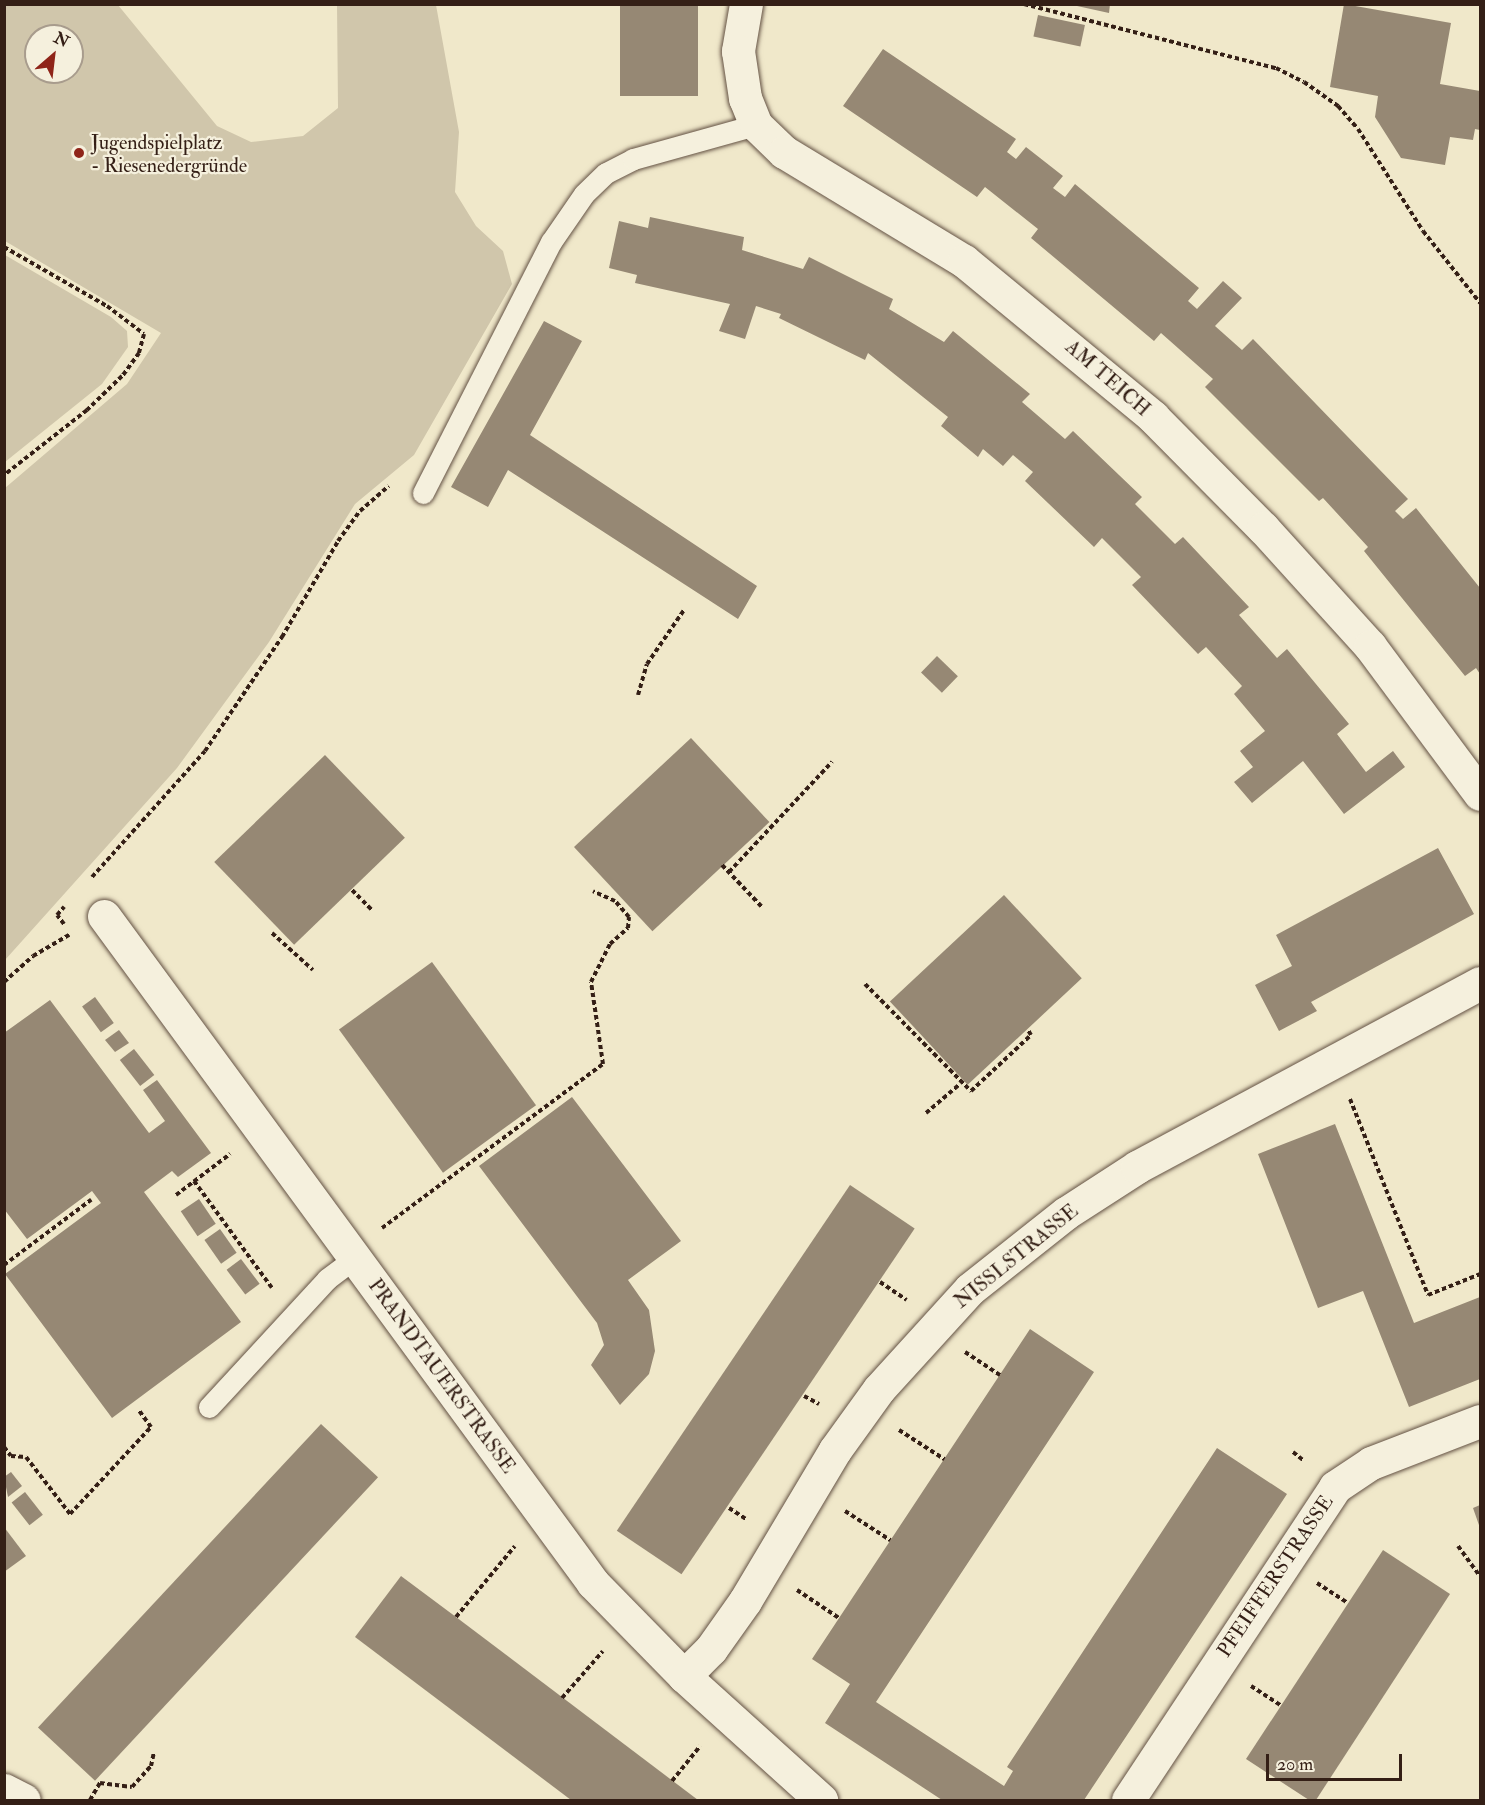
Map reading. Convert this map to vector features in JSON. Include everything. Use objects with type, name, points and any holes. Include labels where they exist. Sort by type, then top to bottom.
[{"type":"street","name":"AM TEICH","points":[[746,4],[738,51],[745,98],[756,125],[784,152],[964,261],[1153,417],[1263,528],[1370,646],[1480,794]]},
{"type":"street","name":"PRANDTAUERSTRASSE","points":[[104,916],[593,1583],[684,1676],[821,1800]]},
{"type":"street","name":"NISSLSTRASSE","points":[[684,1676],[745,1601],[834,1450],[879,1389],[970,1289],[1066,1213],[1137,1167],[1480,983]]},
{"type":"street","name":"PFEIFFERSTRASSE","points":[[1128,1800],[1335,1487],[1371,1462],[1480,1421]]},
{"type":"street","points":[[4,1790],[24,1800]]},
{"type":"lane","points":[[423,493],[551,242],[584,194],[606,173],[633,159],[756,125]]},
{"type":"lane","points":[[209,1407],[327,1279],[355,1258]]},
{"type":"path","points":[[1024,4],[1276,68],[1304,82],[1338,106],[1358,129],[1423,231],[1480,303]]},
{"type":"path","points":[[4,247],[107,306],[144,334],[139,353],[122,376],[87,410],[4,475]]},
{"type":"path","points":[[86,884],[205,751],[360,511],[389,486],[401,483],[423,493]]},
{"type":"path","points":[[638,695],[647,664],[684,610]]},
{"type":"path","points":[[729,872],[832,762]]},
{"type":"path","points":[[722,866],[762,907]]},
{"type":"path","points":[[351,890],[372,910]]},
{"type":"path","points":[[379,1230],[603,1064],[591,982],[610,944],[628,928],[629,917],[615,901],[593,891]]},
{"type":"path","points":[[71,899],[57,915],[71,934]]},
{"type":"path","points":[[4,982],[33,956],[104,916]]},
{"type":"path","points":[[273,933],[313,970]]},
{"type":"path","points":[[866,984],[960,1084],[971,1091],[1031,1035],[1028,1030]]},
{"type":"path","points":[[926,1113],[960,1084]]},
{"type":"path","points":[[1345,1087],[1428,1296],[1480,1275]]},
{"type":"path","points":[[176,1195],[233,1152]]},
{"type":"path","points":[[194,1181],[276,1293]]},
{"type":"path","points":[[4,1265],[92,1200]]},
{"type":"path","points":[[880,1282],[911,1302]]},
{"type":"path","points":[[959,1347],[1000,1375]]},
{"type":"path","points":[[804,1396],[826,1408]]},
{"type":"path","points":[[4,1446],[11,1456],[26,1457],[70,1514],[151,1427],[138,1409]]},
{"type":"path","points":[[894,1426],[944,1459]]},
{"type":"path","points":[[1293,1452],[1309,1466]]},
{"type":"path","points":[[838,1507],[890,1540]]},
{"type":"path","points":[[729,1508],[753,1523]]},
{"type":"path","points":[[456,1617],[521,1539]]},
{"type":"path","points":[[1458,1546],[1480,1576]]},
{"type":"path","points":[[1314,1581],[1348,1603]]},
{"type":"path","points":[[792,1587],[839,1618]]},
{"type":"path","points":[[562,1698],[604,1650]]},
{"type":"path","points":[[1248,1684],[1282,1706]]},
{"type":"path","points":[[672,1781],[700,1746]]},
{"type":"path","points":[[90,1800],[100,1783],[132,1787],[151,1766],[154,1752]]},
{"type":"shaded area","points":[[5,4],[118,5],[217,126],[251,142],[303,136],[338,108],[337,5],[436,5],[459,132],[455,192],[476,226],[503,251],[512,284],[414,455],[355,504],[269,642],[177,768],[5,960],[5,488],[127,384],[161,333],[5,241]]},
{"type":"shaded area","points":[[5,255],[111,317],[127,331],[128,347],[102,384],[5,462]]},
{"type":"building","points":[[620,4],[698,4],[698,96],[620,96]]},
{"type":"building","points":[[1068,4],[1110,4],[1109,13]]},
{"type":"building","points":[[1344,4],[1451,23],[1440,84],[1480,91],[1480,130],[1475,129],[1473,140],[1450,137],[1445,165],[1401,158],[1375,117],[1378,96],[1330,87]]},
{"type":"building","points":[[1038,15],[1085,25],[1080,46],[1033,37]]},
{"type":"building","points":[[883,49],[1016,139],[1007,152],[1016,159],[1026,147],[1063,176],[1053,188],[1065,197],[1075,184],[1199,288],[1188,301],[1197,309],[1223,281],[1242,298],[1215,326],[1242,350],[1253,339],[1408,499],[1395,511],[1403,519],[1416,508],[1480,588],[1480,674],[1476,668],[1465,676],[1364,551],[1368,547],[1323,498],[1319,501],[1205,387],[1213,379],[1161,333],[1154,341],[1031,238],[1038,229],[985,187],[977,197],[843,106]]},
{"type":"building","points":[[650,217],[744,237],[742,250],[803,269],[809,257],[893,299],[889,309],[944,342],[953,331],[1030,394],[1022,402],[1065,439],[1073,431],[1142,497],[1135,504],[1175,544],[1183,537],[1249,607],[1239,615],[1277,658],[1287,649],[1349,724],[1337,734],[1366,772],[1393,751],[1405,767],[1344,814],[1303,761],[1252,803],[1234,782],[1253,767],[1240,751],[1265,731],[1234,694],[1242,686],[1206,647],[1198,654],[1132,585],[1141,577],[1102,538],[1094,547],[1025,481],[1033,472],[1013,455],[1003,466],[983,449],[978,457],[941,426],[948,417],[868,353],[865,360],[779,318],[781,314],[756,306],[745,339],[719,331],[730,304],[635,283],[637,275],[609,268],[619,221],[648,228]]},
{"type":"building","points":[[544,321],[582,341],[530,435],[757,586],[738,619],[508,470],[488,507],[451,487]]},
{"type":"building","points":[[937,656],[958,676],[942,693],[921,673]]},
{"type":"building","points":[[691,738],[769,822],[652,931],[574,847]]},
{"type":"building","points":[[325,755],[405,838],[294,945],[214,862]]},
{"type":"building","points":[[1438,848],[1474,914],[1311,1002],[1317,1011],[1279,1031],[1255,985],[1292,966],[1276,935]]},
{"type":"building","points":[[1004,895],[1082,978],[968,1085],[890,1001]]},
{"type":"building","points":[[432,962],[536,1105],[443,1173],[339,1030]]},
{"type":"building","points":[[95,997],[114,1023],[101,1032],[82,1006]]},
{"type":"building","points":[[50,1000],[149,1133],[165,1121],[143,1090],[157,1080],[211,1153],[178,1177],[172,1171],[144,1192],[241,1322],[112,1418],[5,1274],[101,1203],[92,1191],[27,1239],[4,1209],[4,1033]]},
{"type":"building","points":[[119,1030],[129,1043],[115,1052],[105,1040]]},
{"type":"building","points":[[134,1049],[154,1075],[140,1086],[120,1060]]},
{"type":"building","points":[[572,1097],[681,1241],[628,1280],[649,1310],[655,1351],[649,1374],[620,1405],[591,1365],[604,1345],[597,1323],[479,1166]]},
{"type":"building","points":[[1335,1124],[1414,1323],[1480,1297],[1480,1379],[1409,1407],[1363,1291],[1318,1308],[1258,1154]]},
{"type":"building","points":[[850,1185],[915,1229],[681,1574],[617,1531]]},
{"type":"building","points":[[199,1199],[216,1224],[198,1236],[181,1211]]},
{"type":"building","points":[[220,1229],[237,1253],[221,1264],[204,1240]]},
{"type":"building","points":[[241,1259],[260,1284],[245,1295],[227,1270]]},
{"type":"building","points":[[1030,1329],[1094,1372],[876,1702],[1004,1786],[1013,1771],[1007,1767],[1217,1448],[1287,1494],[1084,1800],[942,1800],[825,1723],[850,1684],[812,1659]]},
{"type":"building","points":[[321,1424],[378,1477],[95,1781],[38,1728]]},
{"type":"building","points":[[11,1472],[22,1486],[8,1497],[4,1477]]},
{"type":"building","points":[[25,1492],[43,1515],[29,1525],[12,1502]]},
{"type":"building","points":[[1480,1505],[1480,1528],[1473,1508]]},
{"type":"building","points":[[4,1527],[26,1556],[4,1572]]},
{"type":"building","points":[[1383,1550],[1450,1594],[1316,1800],[1309,1800],[1246,1759]]},
{"type":"building","points":[[401,1576],[698,1800],[571,1800],[355,1637]]},
{"type":"place","name":"Jugendspielplatz - Riesenedergründe","points":[[79,153]]}]
